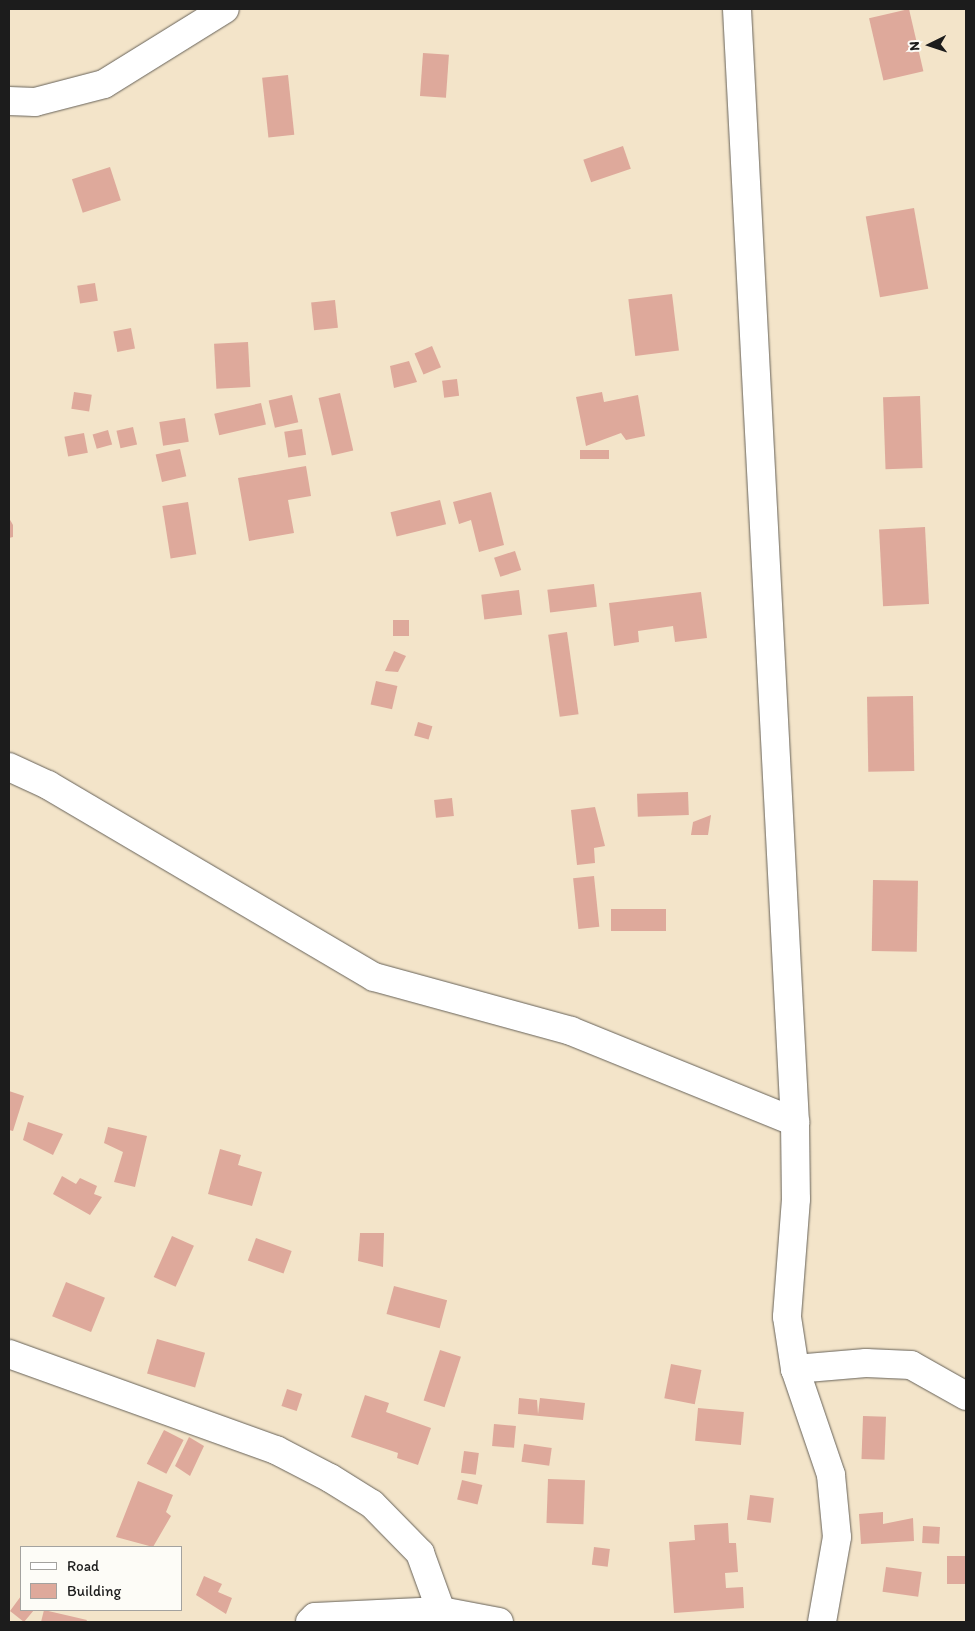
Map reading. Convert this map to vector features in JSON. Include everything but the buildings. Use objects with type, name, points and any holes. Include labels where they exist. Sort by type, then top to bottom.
[{"type":"street","points":[[9,101],[35,102],[104,84],[225,9]]},
{"type":"street","points":[[737,9],[795,1122],[796,1200],[786,1317],[795,1369],[831,1475],[837,1537],[822,1622]]},
{"type":"street","points":[[9,767],[48,785],[374,977],[572,1031],[795,1122]]},
{"type":"street","points":[[9,1354],[276,1450],[330,1478],[372,1504],[420,1553],[441,1611]]},
{"type":"street","points":[[795,1369],[866,1363],[911,1366],[966,1396]]},
{"type":"street","points":[[310,1622],[315,1617],[441,1611],[499,1622]]}]
